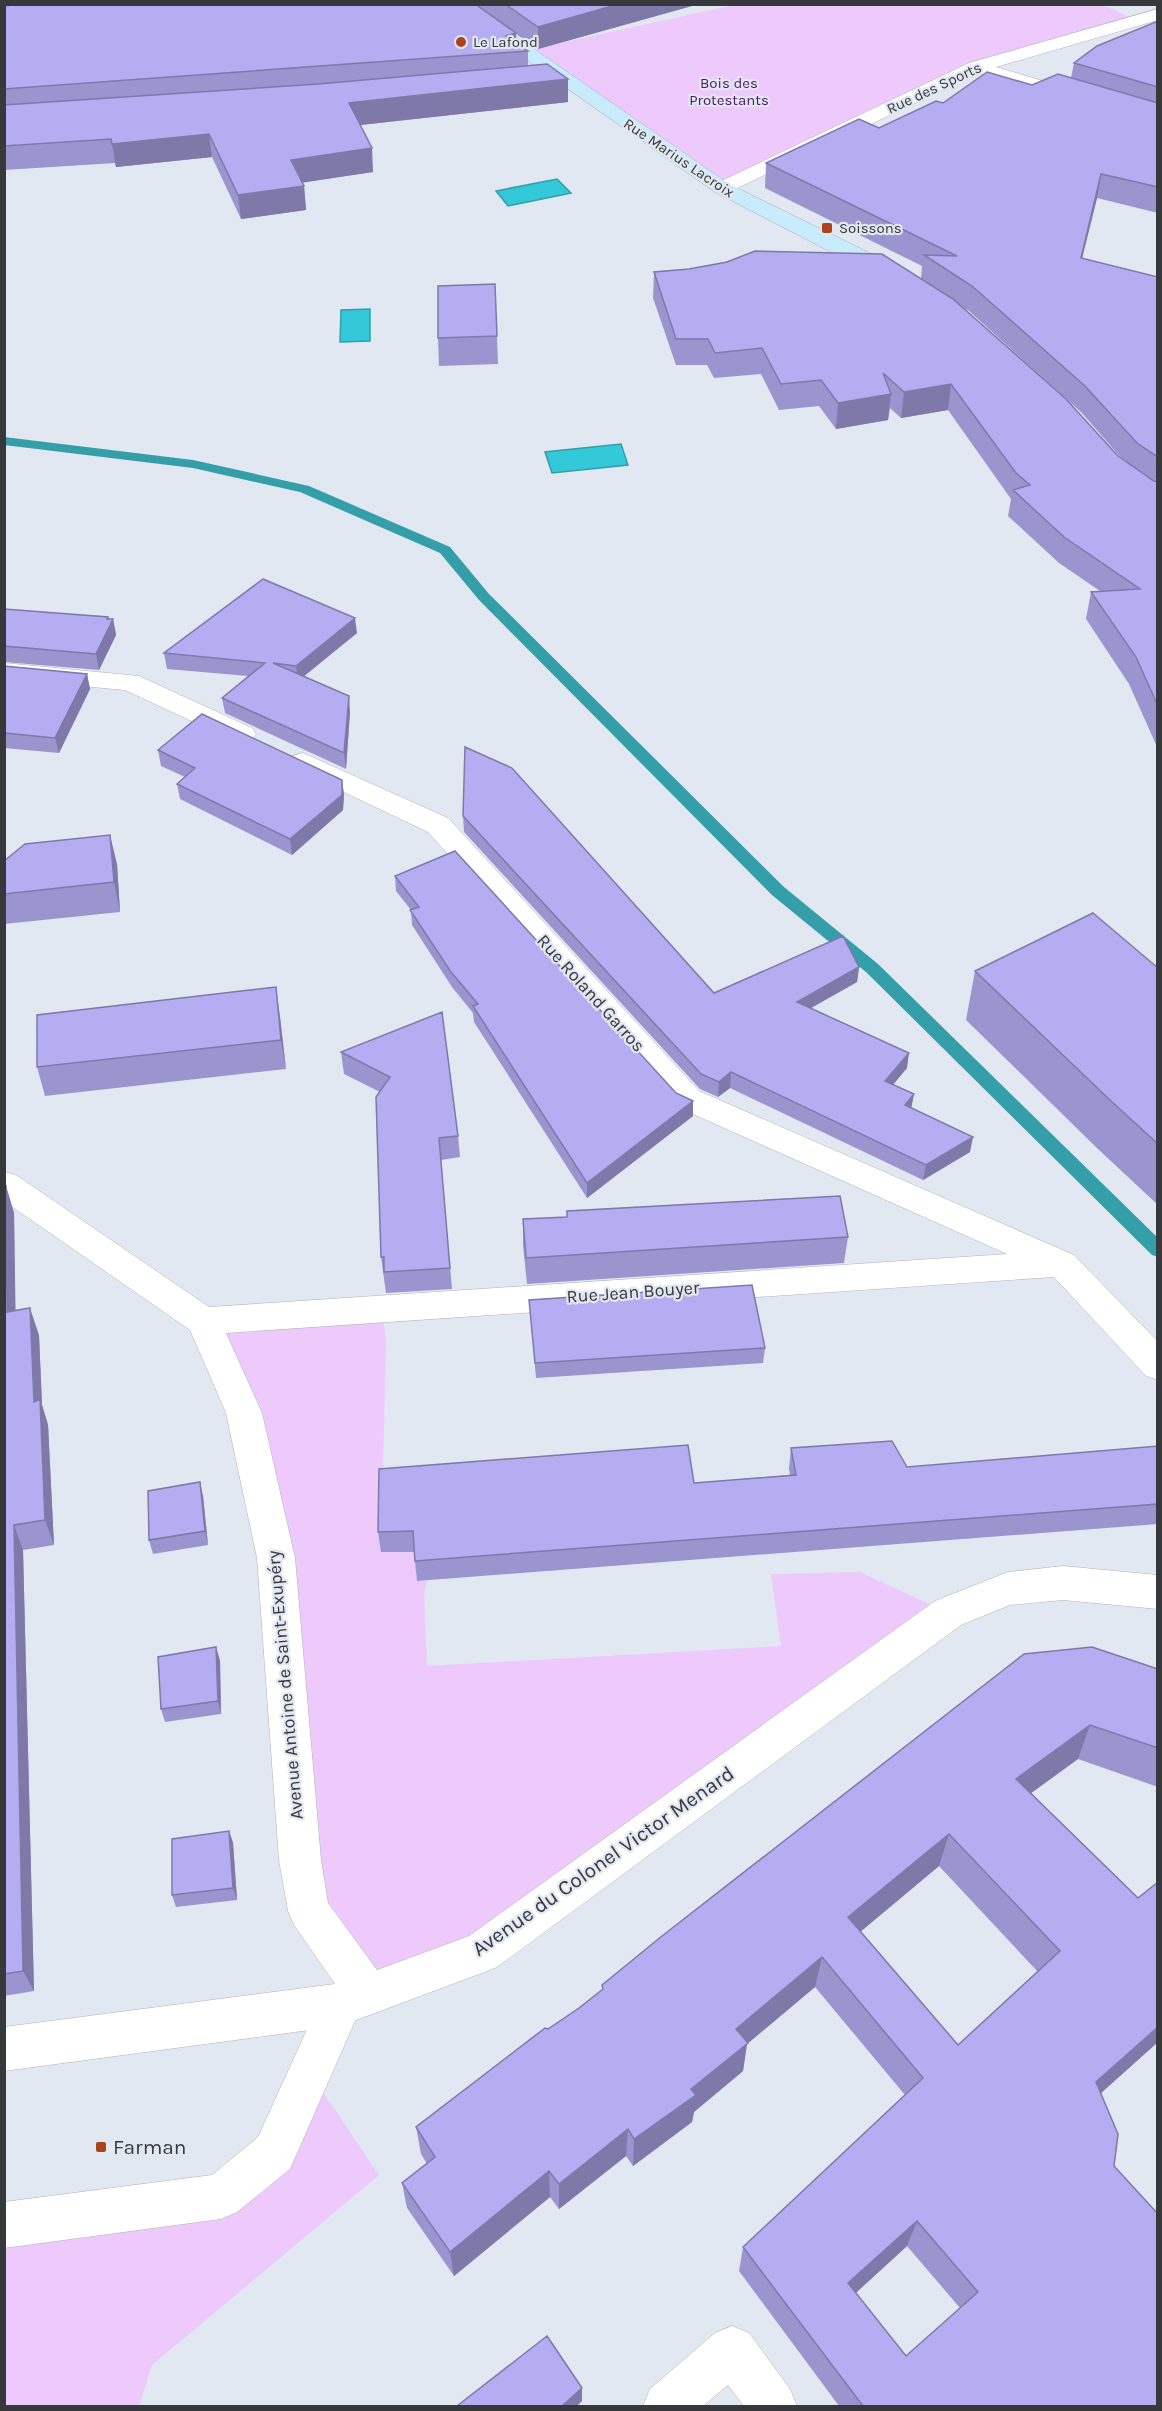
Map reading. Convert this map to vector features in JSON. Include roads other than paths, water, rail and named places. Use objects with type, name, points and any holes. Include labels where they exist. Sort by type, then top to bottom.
[{"type":"main road","name":"Rue Marius Lacroix","points":[[456,4],[722,188],[878,266],[914,289]]},
{"type":"street","name":"Rue des Sports","points":[[722,188],[976,67],[1158,14]]},
{"type":"street","points":[[976,67],[1158,121]]},
{"type":"street","points":[[541,81],[564,79]]},
{"type":"street","name":"Rue Roland Garros","points":[[4,671],[130,682],[438,825],[688,1100],[1062,1264],[1158,1366]]},
{"type":"street","points":[[4,1184],[203,1321]]},
{"type":"street","name":"Rue Jean Bouyer","points":[[203,1321],[1062,1264]]},
{"type":"street","name":"Avenue Antoine de Saint-Exupéry","points":[[203,1321],[244,1413],[276,1558],[300,1860],[309,1911],[354,1999]]},
{"type":"street","name":"Avenue du Colonel Victor Menard","points":[[4,2049],[354,1999],[482,1952],[948,1613],[1008,1589],[1063,1583],[1158,1592]]},
{"type":"street","points":[[4,2225],[221,2196],[274,2152],[354,1999]]},
{"type":"street","points":[[667,2406],[732,2350],[773,2406]]},
{"type":"water","points":[[557,179],[571,193],[508,206],[496,191]]},
{"type":"water","points":[[370,309],[370,341],[340,342],[341,310]]},
{"type":"water","points":[[621,444],[628,465],[552,473],[545,452]]},
{"type":"waterway","points":[[4,441],[193,464],[304,489],[445,550],[484,597],[778,891],[872,968],[1158,1250]]},
{"type":"place","name":"Le Lafond","points":[[461,42]]},
{"type":"place","name":"Soissons","points":[[827,228]]},
{"type":"place","name":"Farman","points":[[101,2147]]},
{"type":"park label","name":"Bois des Protestants","points":[[729,92]]}]
